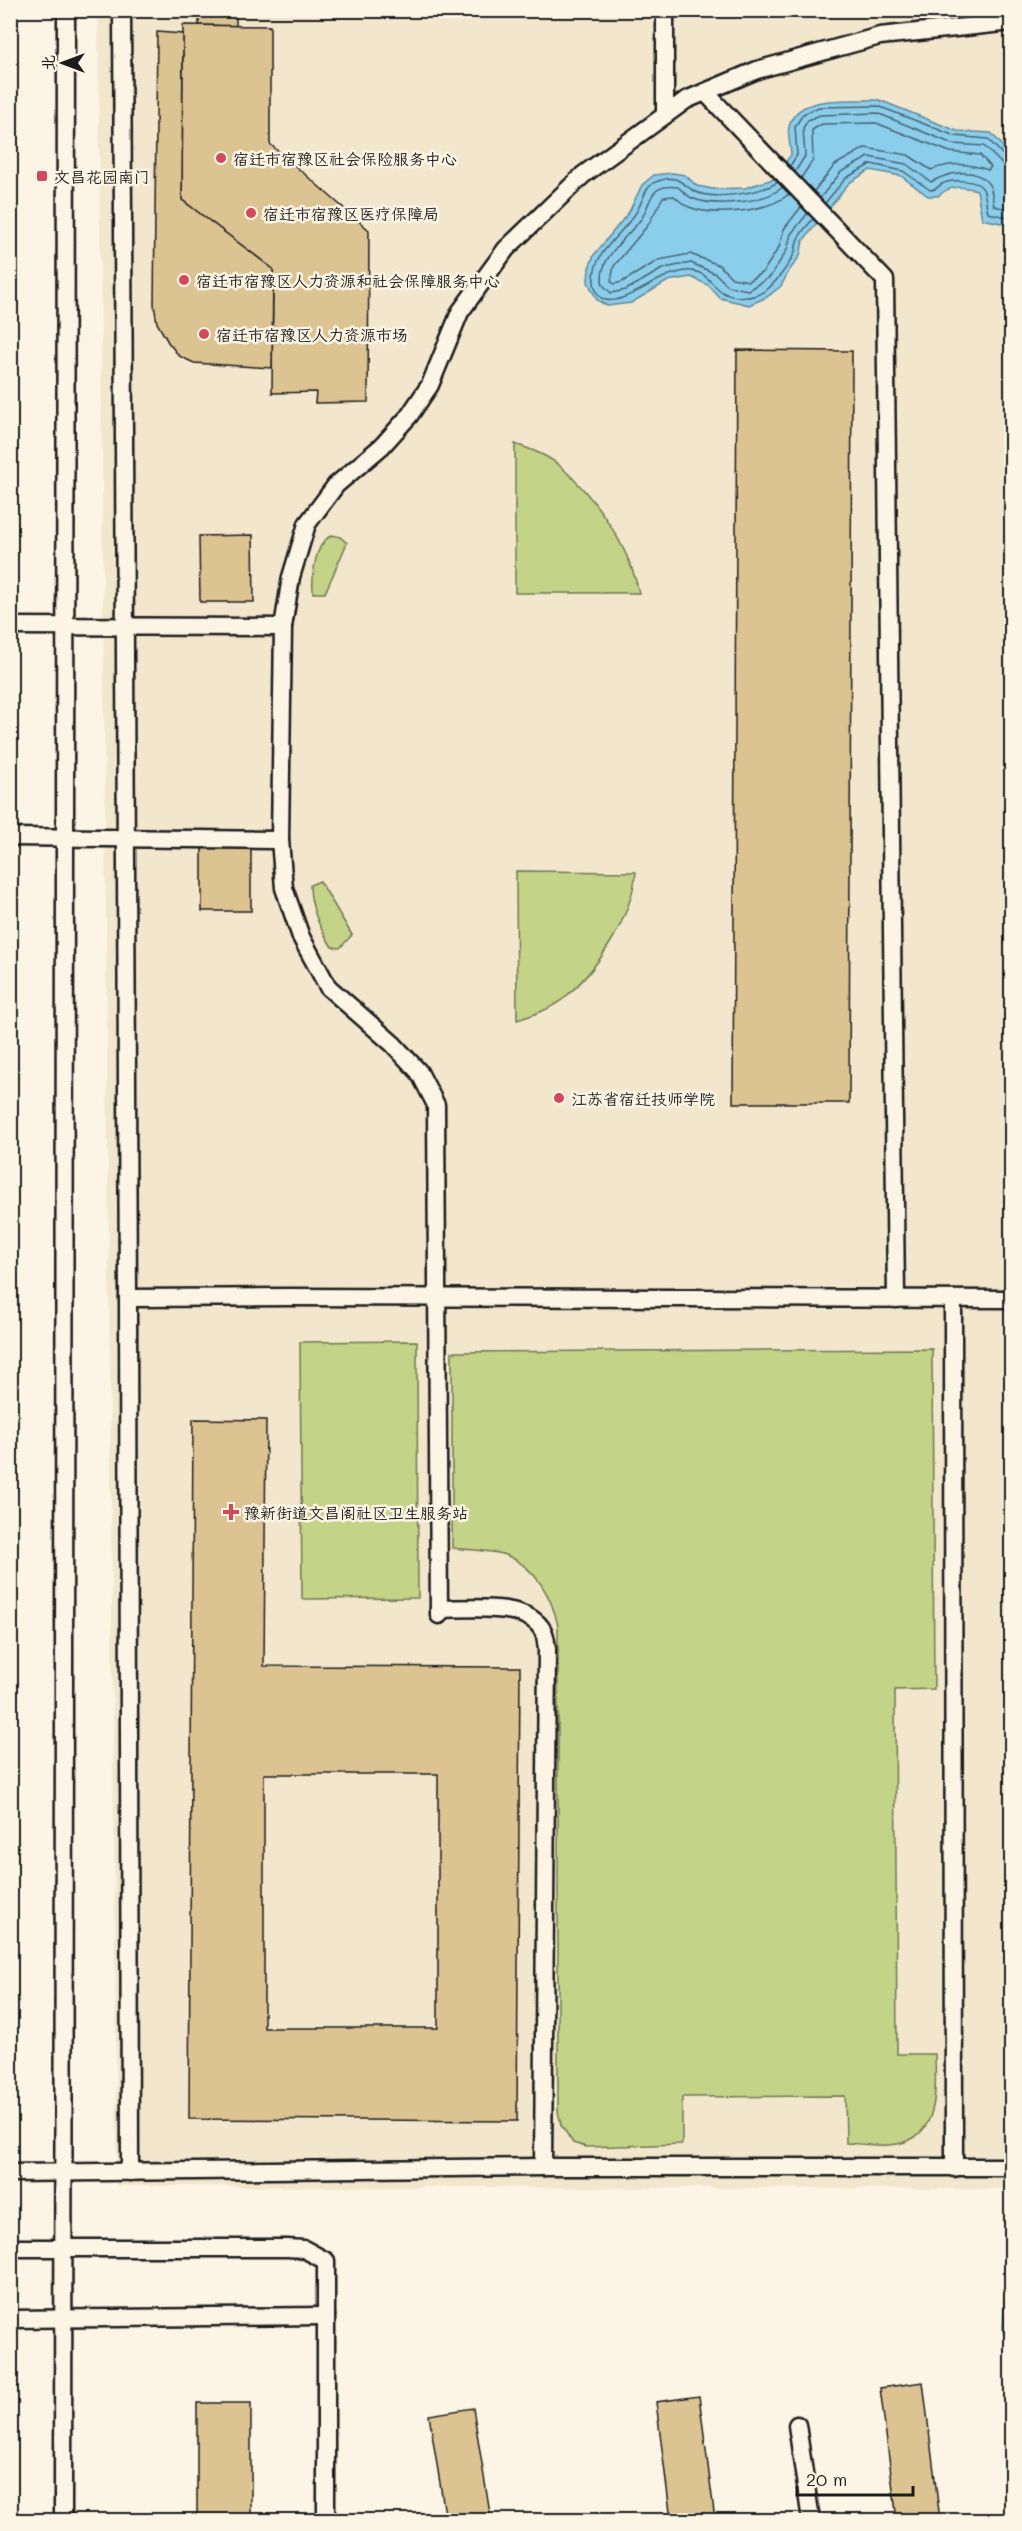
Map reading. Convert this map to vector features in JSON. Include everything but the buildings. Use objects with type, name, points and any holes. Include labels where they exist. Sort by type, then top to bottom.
[{"type":"lane","points":[[63,2520],[66,10]]},
{"type":"lane","points":[[122,10],[129,1298],[130,2172]]},
{"type":"lane","points":[[665,10],[665,115]]},
{"type":"lane","points":[[543,2167],[547,1649],[543,1630],[527,1615],[506,1610],[439,1612],[436,1105],[419,1072],[393,1044],[328,987],[301,937],[284,888],[280,840],[283,627],[291,577],[307,524],[336,485],[382,446],[409,416],[430,385],[460,312],[506,249],[583,175],[686,100],[757,70],[880,36],[1011,22]]},
{"type":"lane","points":[[705,92],[885,280],[896,1299]]},
{"type":"lane","points":[[10,626],[283,627]]},
{"type":"lane","points":[[10,837],[280,840]]},
{"type":"lane","points":[[129,1298],[1011,1299]]},
{"type":"lane","points":[[953,1299],[954,2168]]},
{"type":"lane","points":[[10,2173],[543,2167],[1011,2167]]},
{"type":"lane","points":[[10,2248],[304,2249],[326,2261],[326,2520]]},
{"type":"lane","points":[[10,2319],[326,2316]]},
{"type":"lane","points":[[797,2425],[811,2520]]},
{"type":"shaded area","name":"江苏省宿迁技师学院","points":[[98,11],[1011,11],[1011,2189],[117,2186]]},
{"type":"green space","points":[[515,444],[555,462],[586,493],[619,541],[628,558],[639,593],[515,593]]},
{"type":"green space","points":[[332,535],[340,537],[347,543],[325,593],[313,593],[315,561],[321,545]]},
{"type":"green space","points":[[516,871],[636,872],[628,907],[611,942],[589,973],[558,1003],[541,1012],[517,1020]]},
{"type":"green space","points":[[320,881],[352,935],[340,948],[332,947],[314,909],[310,885]]},
{"type":"green space","points":[[417,1341],[418,1598],[302,1599],[300,1342]]},
{"type":"green space","points":[[932,1349],[934,1689],[895,1690],[897,2054],[935,2054],[934,2099],[926,2125],[917,2135],[905,2142],[888,2145],[846,2143],[845,2096],[682,2097],[682,2144],[586,2147],[573,2143],[561,2125],[558,2111],[558,1626],[547,1594],[535,1576],[518,1561],[496,1552],[452,1548],[452,1352]]},
{"type":"water","points":[[879,100],[957,131],[991,133],[1011,155],[1011,225],[982,219],[977,190],[956,187],[938,196],[928,196],[901,176],[870,170],[849,183],[803,241],[800,256],[781,286],[767,297],[749,305],[720,298],[708,285],[691,277],[668,281],[631,303],[607,306],[597,300],[588,282],[589,268],[594,255],[629,212],[642,185],[654,175],[673,173],[685,175],[697,186],[713,189],[745,188],[773,179],[791,155],[789,127],[794,116],[802,109],[827,101]]},
{"type":"water","points":[[1005,2281],[1011,2281],[1011,2351],[1003,2331]]},
{"type":"place","name":"宿迁市宿豫区社会保险服务中心","points":[[221,158]]},
{"type":"place","name":"文昌花园南门","points":[[42,176]]},
{"type":"place","name":"宿迁市宿豫区医疗保障局","points":[[251,213]]},
{"type":"place","name":"宿迁市宿豫区人力资源和社会保障服务中心","points":[[184,280]]},
{"type":"place","name":"宿迁市宿豫区人力资源市场","points":[[204,334]]},
{"type":"place","name":"江苏省宿迁技师学院","points":[[559,1098]]},
{"type":"place","name":"豫新街道文昌阁社区卫生服务站","points":[[231,1512]]}]
